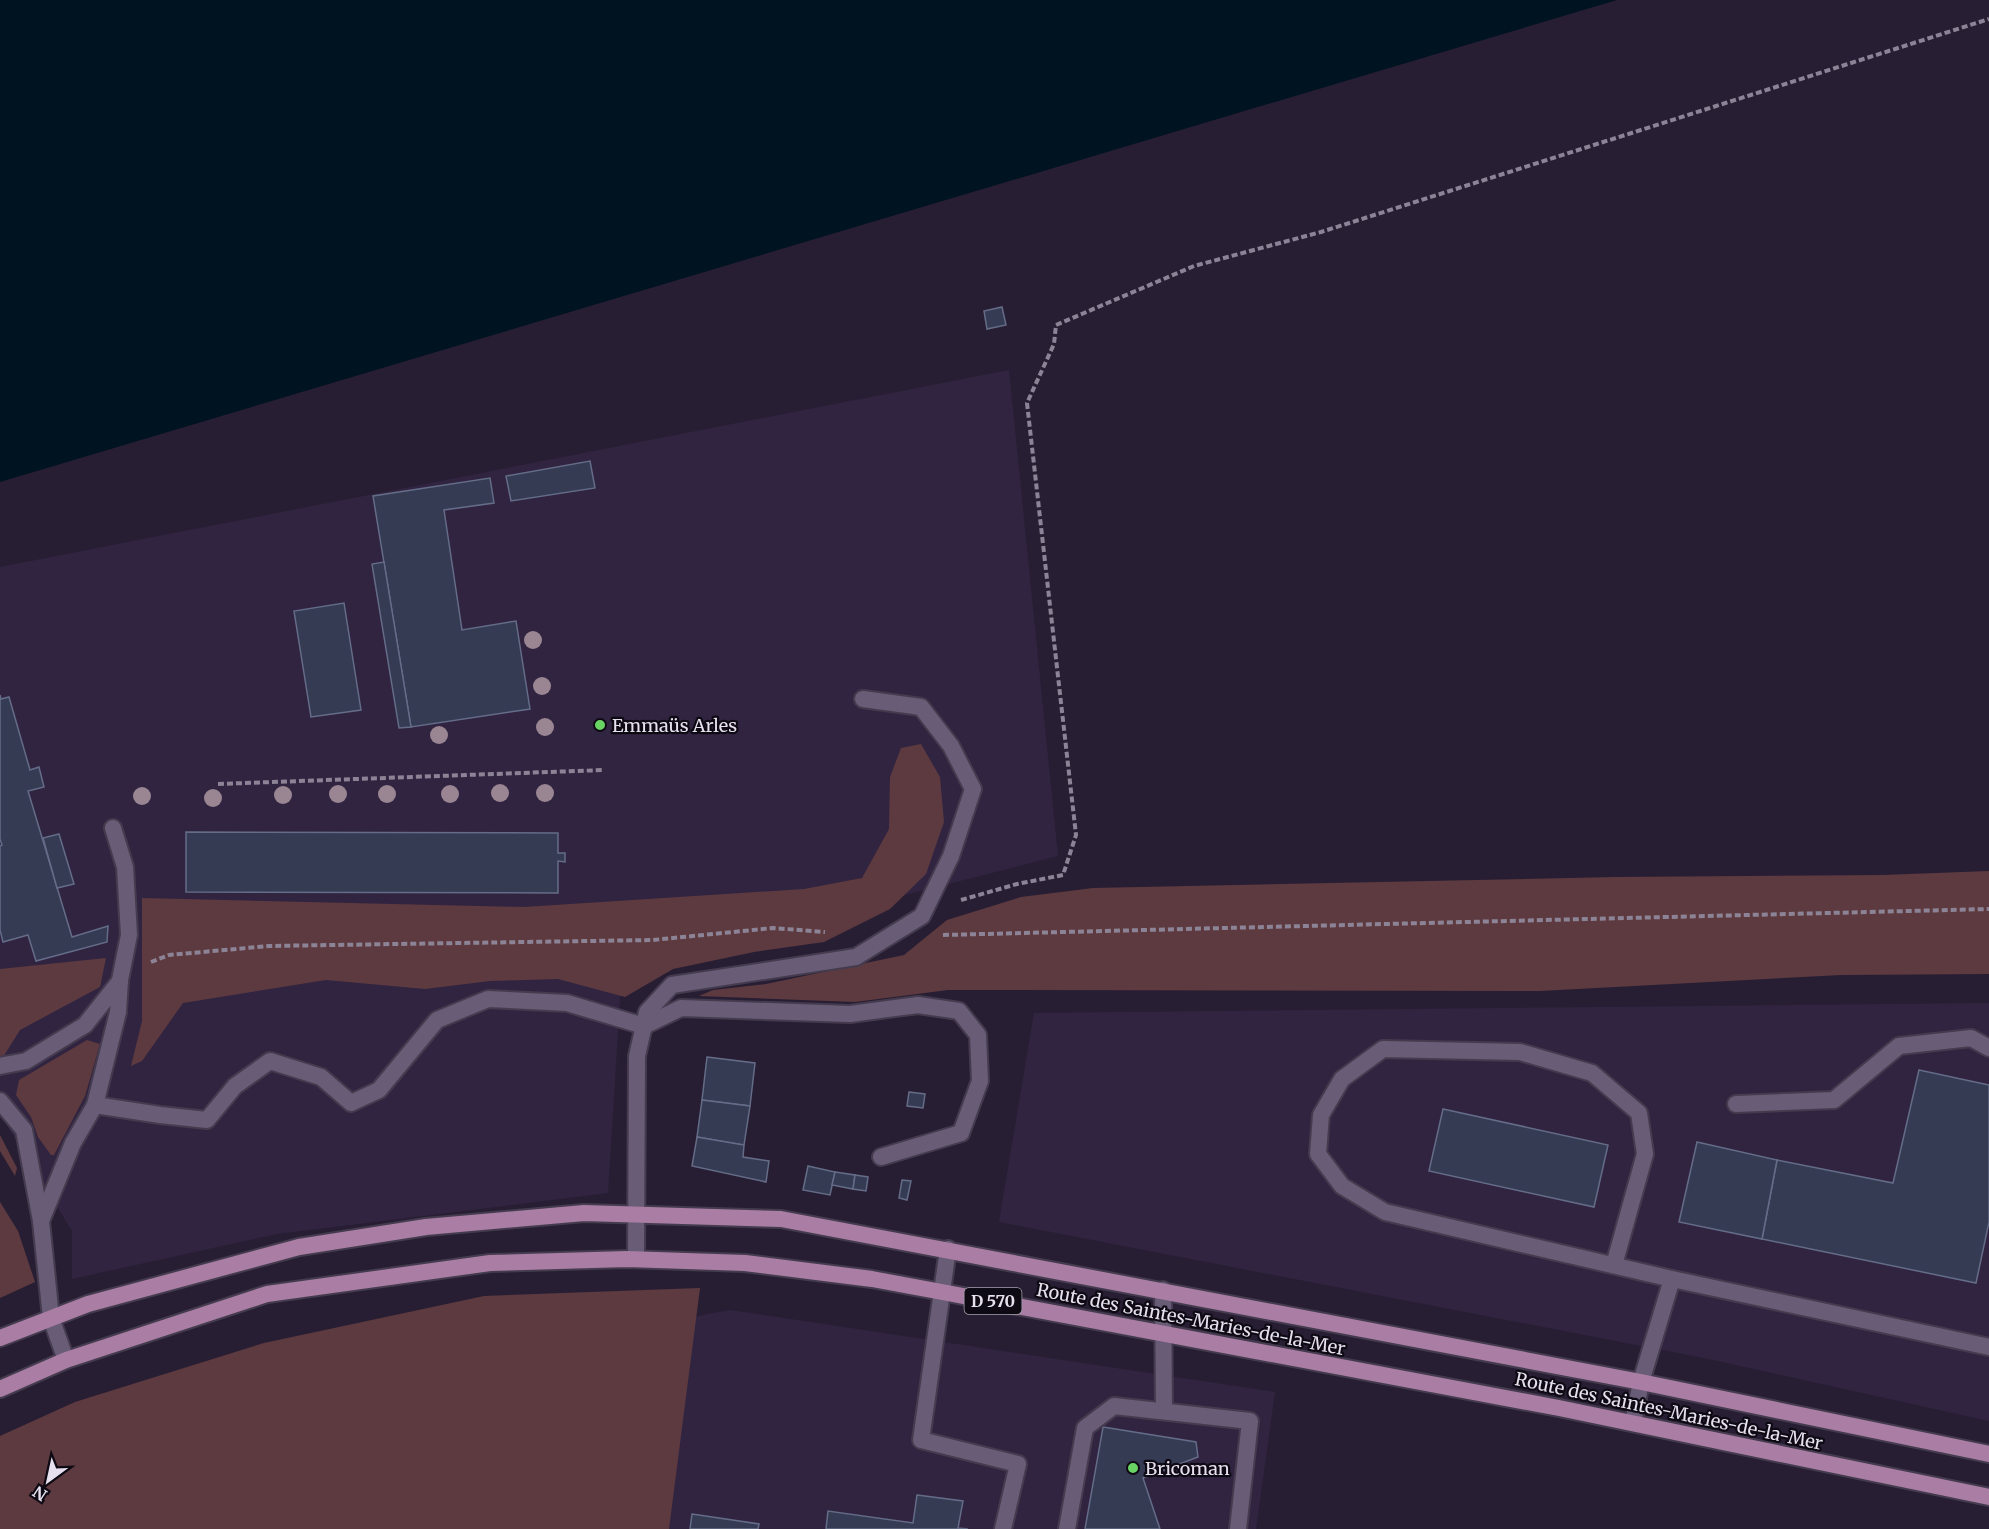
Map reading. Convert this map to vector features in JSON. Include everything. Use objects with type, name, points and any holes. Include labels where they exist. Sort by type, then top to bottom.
[{"type":"main road","name":"Route des Saintes-Maries-de-la-Mer","points":[[0,1338],[88,1304],[299,1247],[426,1227],[584,1213],[781,1219],[1641,1382],[1989,1454]]},
{"type":"main road","name":"Route des Saintes-Maries-de-la-Mer","points":[[0,1389],[66,1360],[267,1294],[490,1263],[636,1259],[746,1263],[942,1292],[1633,1423],[1989,1497]]},
{"type":"lane","points":[[636,1259],[637,1056],[647,1012],[672,985],[856,957],[922,916],[951,856],[973,789],[951,746],[921,707],[863,699]]},
{"type":"lane","points":[[41,1221],[73,1143],[95,1105],[118,1012],[120,981],[129,935],[125,867],[112,828]]},
{"type":"lane","points":[[0,1066],[26,1061],[85,1025],[120,981]]},
{"type":"lane","points":[[95,1105],[207,1120],[235,1086],[270,1060],[321,1077],[351,1103],[379,1090],[436,1020],[488,999],[567,1003],[644,1026],[681,1008],[850,1014],[918,1005],[959,1011],[978,1035],[980,1081],[961,1133],[881,1157]]},
{"type":"lane","points":[[1736,1104],[1834,1100],[1899,1046],[1971,1038],[1989,1048]]},
{"type":"lane","points":[[1614,1265],[1645,1154],[1639,1113],[1592,1073],[1520,1052],[1383,1049],[1342,1079],[1321,1115],[1318,1154],[1342,1186],[1385,1212],[1672,1279],[1989,1347]]},
{"type":"lane","points":[[0,1101],[24,1130],[41,1221],[51,1318],[66,1360]]},
{"type":"lane","points":[[948,1249],[921,1440],[1018,1464],[1003,1529]]},
{"type":"lane","points":[[1633,1423],[1641,1382],[1672,1279]]},
{"type":"lane","points":[[1163,1290],[1164,1411]]},
{"type":"lane","points":[[1067,1529],[1085,1428],[1114,1406],[1250,1421],[1238,1529]]},
{"type":"path","points":[[925,910],[1017,884],[1063,875],[1076,835],[1027,403],[1054,344],[1056,325],[1194,266],[1321,232],[1989,19]]},
{"type":"path","points":[[218,784],[604,770]]},
{"type":"path","points":[[976,934],[1989,909]]},
{"type":"path","points":[[169,955],[269,946],[653,940]]},
{"type":"shaded area","points":[[1009,370],[1058,856],[622,967],[608,1193],[277,1234],[72,1279],[72,1231],[0,1114],[0,567]]},
{"type":"shaded area","points":[[921,744],[940,777],[944,822],[926,874],[890,909],[824,942],[754,952],[673,969],[625,997],[558,979],[490,981],[425,989],[326,980],[183,1003],[142,1061],[131,1066],[142,1021],[142,898],[524,907],[804,889],[862,878],[889,829],[890,777],[901,748]]},
{"type":"shaded area","points":[[1989,871],[1989,974],[1841,975],[1540,991],[948,990],[855,1002],[699,996],[713,990],[766,984],[904,955],[947,920],[1021,897],[1093,888],[1615,877],[1883,875]]},
{"type":"shaded area","points":[[106,958],[100,987],[20,1030],[0,1062],[0,969]]},
{"type":"shaded area","points":[[1989,1003],[1989,1421],[1704,1358],[999,1222],[1034,1013]]},
{"type":"shaded area","points":[[87,1040],[100,1044],[85,1096],[54,1155],[51,1155],[38,1137],[31,1117],[16,1095],[19,1080]]},
{"type":"shaded area","points":[[0,1135],[17,1168],[15,1176],[0,1151]]},
{"type":"shaded area","points":[[0,1202],[18,1231],[35,1282],[0,1298]]},
{"type":"shaded area","points":[[700,1288],[669,1529],[0,1529],[0,1436],[75,1402],[264,1343],[484,1296]]},
{"type":"shaded area","points":[[730,1310],[1275,1392],[1256,1529],[36,1529],[49,1438]]},
{"type":"water","points":[[0,0],[1617,0],[0,482]]},
{"type":"building","points":[[1002,307],[1006,325],[987,329],[984,311]]},
{"type":"building","points":[[590,461],[595,488],[511,501],[506,476]]},
{"type":"building","points":[[490,478],[494,503],[444,510],[462,630],[516,621],[530,709],[411,727],[373,496]]},
{"type":"building","points":[[384,562],[411,727],[399,728],[372,564]]},
{"type":"building","points":[[344,603],[361,710],[311,717],[294,611]]},
{"type":"building","points":[[0,695],[1,699],[9,697],[30,770],[39,767],[44,787],[28,791],[72,937],[108,926],[107,942],[36,961],[28,935],[3,942],[0,930],[0,846],[2,845],[0,839]]},
{"type":"building","points":[[186,832],[558,833],[558,853],[565,853],[565,862],[558,861],[558,893],[186,892]]},
{"type":"building","points":[[59,834],[74,884],[57,888],[43,838]]},
{"type":"building","points":[[707,1057],[755,1063],[750,1106],[702,1100]]},
{"type":"building","points":[[1919,1070],[1989,1085],[1989,1222],[1976,1283],[1762,1239],[1777,1160],[1893,1183]]},
{"type":"building","points":[[909,1092],[925,1094],[923,1108],[907,1106]]},
{"type":"building","points":[[702,1100],[750,1106],[744,1145],[697,1137]]},
{"type":"building","points":[[1443,1109],[1608,1145],[1594,1207],[1429,1171]]},
{"type":"building","points":[[697,1137],[744,1145],[743,1157],[769,1161],[766,1182],[692,1166]]},
{"type":"building","points":[[1697,1142],[1777,1160],[1762,1239],[1679,1222]]},
{"type":"building","points":[[808,1166],[835,1172],[830,1195],[803,1190]]},
{"type":"building","points":[[835,1172],[855,1175],[853,1189],[832,1185]]},
{"type":"building","points":[[855,1175],[868,1177],[866,1191],[853,1189]]},
{"type":"building","points":[[902,1180],[911,1181],[907,1200],[899,1198]]},
{"type":"building","name":"Bricoman","points":[[1103,1427],[1196,1442],[1198,1457],[1143,1478],[1160,1529],[1085,1529]]},
{"type":"building","points":[[917,1495],[963,1501],[958,1528],[968,1529],[826,1529],[828,1511],[913,1523]]},
{"type":"building","points":[[692,1514],[759,1524],[758,1529],[690,1529]]},
{"type":"place","name":"Emmaüs Arles","points":[[600,725]]},
{"type":"place","name":"Bricoman","points":[[1133,1468]]}]
